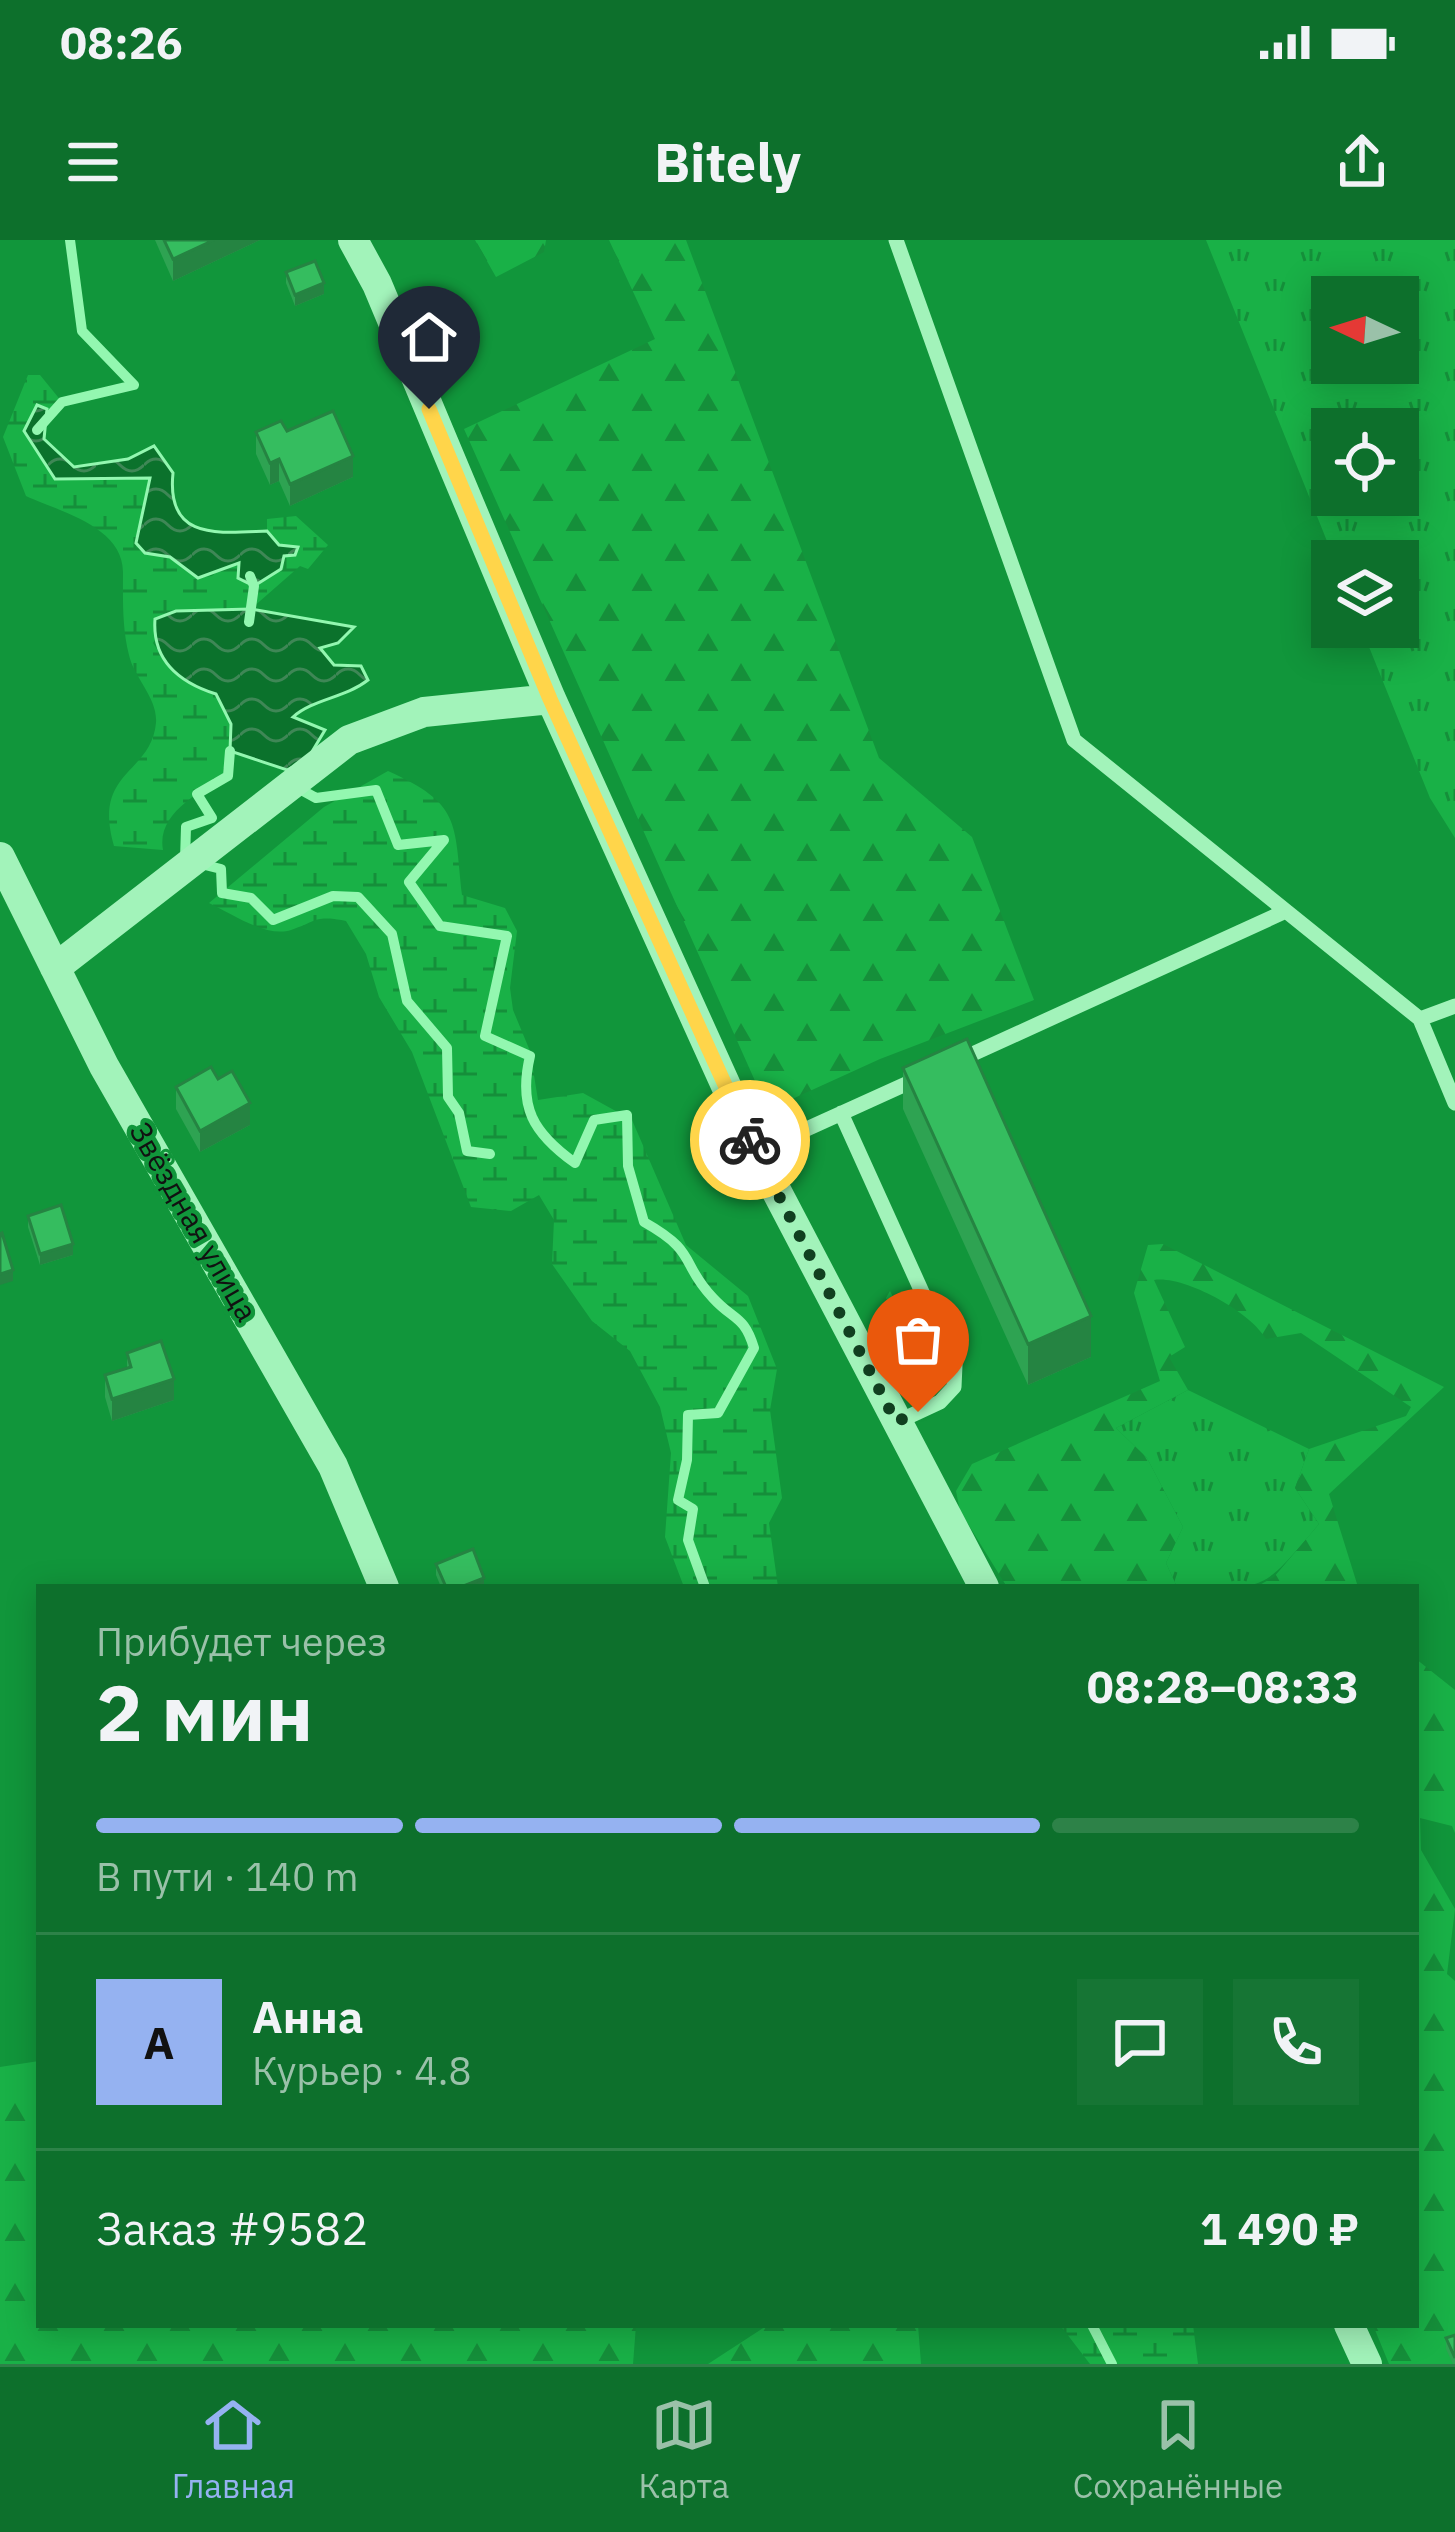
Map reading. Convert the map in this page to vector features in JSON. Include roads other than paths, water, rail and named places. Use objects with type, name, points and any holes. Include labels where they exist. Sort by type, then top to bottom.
[{"type":"street","points":[[353,240],[377,284],[550,699],[756,1152],[982,1584]]},
{"type":"street","points":[[56,968],[349,740],[385,722],[424,712],[550,699]]},
{"type":"street","name":"Звёздная улица","points":[[0,857],[104,1066],[334,1466],[383,1584]]},
{"type":"street","points":[[1350,2328],[1366,2364]]},
{"type":"lane","points":[[896,240],[1074,740],[1420,1019],[1455,1103]]},
{"type":"lane","points":[[756,1152],[1286,911]]},
{"type":"lane","points":[[1420,1019],[1455,1006]]},
{"type":"lane","points":[[841,1113],[955,1365],[954,1387],[940,1402],[896,1422]]},
{"type":"water","points":[[37,405],[47,409],[44,439],[74,467],[128,459],[154,446],[173,473],[173,495],[187,522],[214,531],[267,531],[279,545],[298,547],[295,555],[284,556],[281,569],[254,586],[238,578],[239,563],[198,578],[170,557],[145,553],[136,543],[150,478],[55,479],[24,431]]},
{"type":"water","points":[[251,609],[354,627],[338,643],[320,648],[334,665],[361,666],[368,680],[293,717],[325,730],[307,760],[287,770],[230,751],[231,724],[216,694],[179,676],[163,658],[155,634],[155,619],[176,611]]},
{"type":"waterway","points":[[37,430],[62,402],[134,385],[82,331],[70,240]]},
{"type":"waterway","points":[[249,622],[254,586],[250,576]]},
{"type":"waterway","points":[[230,751],[228,776],[197,794],[212,818],[186,827],[185,860],[221,869],[222,893],[251,898],[273,920],[333,896],[358,897],[392,934],[407,1001],[447,1048],[448,1097],[459,1113],[467,1151],[490,1154]]},
{"type":"waterway","points":[[296,787],[316,798],[376,790],[398,845],[444,840],[409,882],[440,926],[507,936],[485,1036],[530,1056],[526,1090],[539,1129],[575,1163],[594,1120],[627,1115],[628,1166],[644,1222],[673,1242],[703,1286],[746,1330],[754,1348],[718,1413],[688,1415],[687,1460],[678,1500],[693,1509],[688,1540],[704,1584]]},
{"type":"waterway","points":[[1094,2328],[1112,2364]]}]
